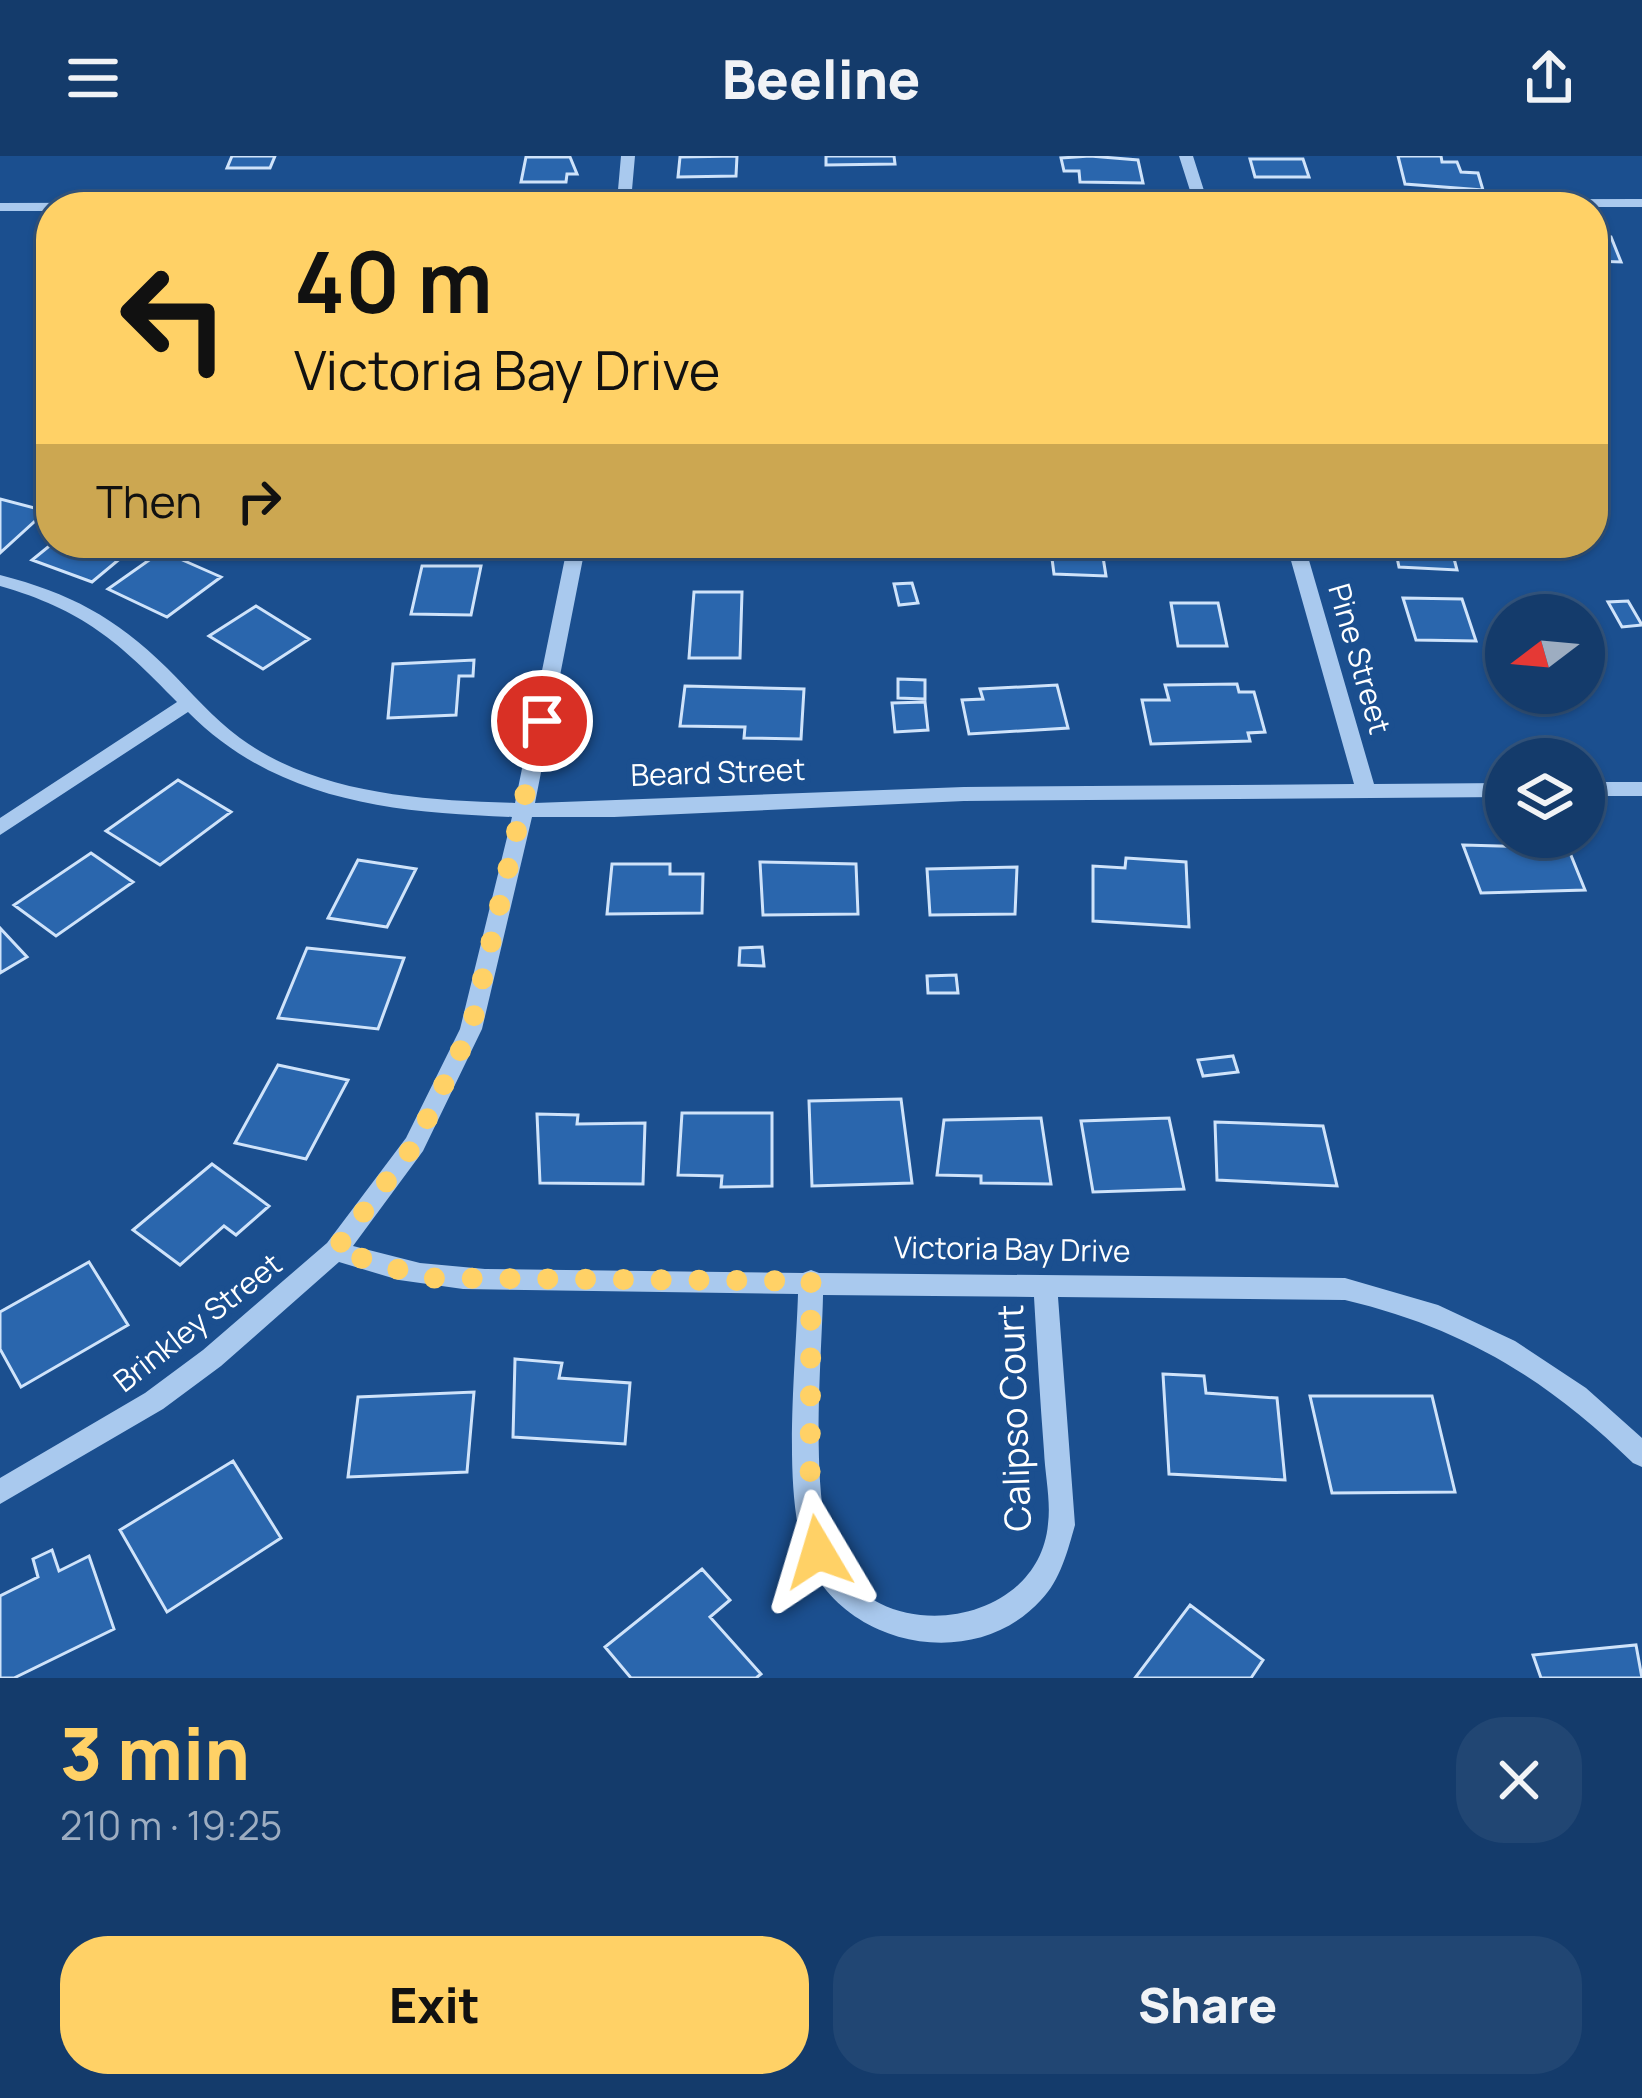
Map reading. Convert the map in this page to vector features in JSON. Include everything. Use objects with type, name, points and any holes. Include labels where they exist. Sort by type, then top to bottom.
[{"type":"street","points":[[625,192],[628,156]]},
{"type":"street","points":[[1186,156],[1197,192]]},
{"type":"street","points":[[1608,203],[1642,203]]},
{"type":"street","points":[[0,207],[36,207]]},
{"type":"street","name":"Brinkley Street","points":[[0,1492],[154,1401],[212,1358],[335,1250],[415,1144],[471,1029],[524,810],[575,558]]},
{"type":"street","name":"Pine Street","points":[[1299,558],[1366,791]]},
{"type":"street","name":"Beard Street","points":[[0,580],[93,616],[224,736],[282,768],[340,791],[411,802],[524,810],[954,794],[1485,790]]},
{"type":"street","points":[[0,828],[190,702]]},
{"type":"street","points":[[1605,790],[1642,789]]},
{"type":"street","name":"Victoria Bay Drive","points":[[335,1250],[426,1278],[1345,1289],[1406,1301],[1506,1346],[1609,1420],[1642,1455]]},
{"type":"street","name":"Calipso Court","points":[[811,1281],[810,1494],[818,1552],[841,1589],[873,1616],[955,1630],[997,1618],[1030,1593],[1051,1560],[1062,1526],[1045,1284]]},
{"type":"building","points":[[232,156],[275,156],[270,168],[227,168]]},
{"type":"building","points":[[737,156],[736,176],[678,177],[680,157]]},
{"type":"building","points":[[826,156],[894,156],[895,164],[826,165]]},
{"type":"building","points":[[1398,156],[1441,156],[1442,162],[1457,162],[1461,172],[1478,173],[1483,190],[1405,184]]},
{"type":"building","points":[[526,157],[570,157],[577,174],[567,174],[566,182],[521,182]]},
{"type":"building","points":[[1061,158],[1138,160],[1143,183],[1080,182],[1079,171],[1064,171]]},
{"type":"building","points":[[1250,159],[1303,159],[1309,177],[1255,177]]},
{"type":"building","points":[[1608,237],[1611,237],[1621,262],[1608,262]]},
{"type":"building","points":[[0,499],[36,508],[36,520],[0,553]]},
{"type":"building","points":[[36,557],[121,558],[92,582],[32,560]]},
{"type":"building","points":[[152,558],[178,558],[221,577],[167,617],[108,589]]},
{"type":"building","points":[[1052,558],[1103,558],[1106,576],[1054,574]]},
{"type":"building","points":[[1397,558],[1454,558],[1457,570],[1399,567]]},
{"type":"building","points":[[422,566],[481,566],[471,615],[411,614]]},
{"type":"building","points":[[912,583],[918,603],[899,605],[894,584]]},
{"type":"building","points":[[694,592],[742,592],[740,658],[689,658]]},
{"type":"building","points":[[1403,598],[1462,599],[1476,641],[1416,640]]},
{"type":"building","points":[[1628,601],[1642,625],[1622,627],[1608,602]]},
{"type":"building","points":[[1171,603],[1218,603],[1227,646],[1178,646]]},
{"type":"building","points":[[256,606],[309,639],[263,669],[209,636]]},
{"type":"building","points":[[474,660],[473,676],[459,676],[456,715],[388,718],[393,664]]},
{"type":"building","points":[[898,679],[925,680],[925,699],[898,698]]},
{"type":"building","points":[[1237,684],[1239,692],[1254,692],[1265,732],[1248,733],[1250,741],[1151,744],[1142,700],[1169,700],[1165,685]]},
{"type":"building","points":[[1057,685],[1068,728],[969,734],[962,700],[983,699],[980,689]]},
{"type":"building","points":[[685,686],[804,689],[801,739],[744,738],[745,727],[680,726]]},
{"type":"building","points":[[925,702],[928,730],[895,732],[892,703]]},
{"type":"building","points":[[178,780],[231,812],[160,865],[106,831]]},
{"type":"building","points":[[1463,845],[1485,846],[1485,858],[1572,858],[1585,890],[1481,893]]},
{"type":"building","points":[[91,853],[133,882],[56,936],[14,905]]},
{"type":"building","points":[[1126,858],[1186,862],[1189,927],[1093,921],[1093,866],[1125,868]]},
{"type":"building","points":[[358,860],[416,869],[387,927],[328,918]]},
{"type":"building","points":[[760,862],[856,864],[858,914],[763,915]]},
{"type":"building","points":[[612,864],[670,864],[670,874],[703,874],[702,913],[607,914]]},
{"type":"building","points":[[1017,867],[1015,914],[930,915],[927,869]]},
{"type":"building","points":[[0,928],[27,957],[0,973]]},
{"type":"building","points":[[762,947],[764,966],[739,965],[740,948]]},
{"type":"building","points":[[307,948],[404,958],[378,1029],[278,1018]]},
{"type":"building","points":[[956,975],[958,993],[928,993],[927,976]]},
{"type":"building","points":[[1233,1056],[1238,1072],[1203,1076],[1198,1060]]},
{"type":"building","points":[[278,1065],[348,1080],[306,1159],[235,1143]]},
{"type":"building","points":[[901,1099],[912,1183],[812,1186],[809,1101]]},
{"type":"building","points":[[682,1113],[772,1113],[772,1186],[721,1187],[722,1176],[678,1175]]},
{"type":"building","points":[[537,1114],[578,1115],[577,1124],[645,1123],[643,1184],[540,1183]]},
{"type":"building","points":[[1041,1118],[1051,1184],[981,1183],[981,1176],[937,1175],[944,1120]]},
{"type":"building","points":[[1169,1118],[1184,1189],[1093,1192],[1081,1121]]},
{"type":"building","points":[[1215,1122],[1323,1126],[1337,1186],[1217,1180]]},
{"type":"building","points":[[212,1164],[269,1206],[236,1235],[224,1226],[180,1265],[133,1230]]},
{"type":"building","points":[[89,1262],[128,1325],[21,1387],[0,1349],[0,1312]]},
{"type":"building","points":[[515,1359],[562,1363],[559,1378],[630,1383],[625,1444],[513,1437]]},
{"type":"building","points":[[1163,1374],[1204,1376],[1206,1393],[1277,1398],[1285,1480],[1169,1474]]},
{"type":"building","points":[[474,1392],[467,1472],[348,1477],[358,1397]]},
{"type":"building","points":[[1310,1396],[1432,1396],[1455,1492],[1332,1493]]},
{"type":"building","points":[[233,1461],[281,1538],[167,1612],[120,1530]]},
{"type":"building","points":[[52,1550],[59,1571],[89,1556],[114,1629],[14,1678],[0,1678],[0,1596],[38,1577],[33,1559]]},
{"type":"building","points":[[702,1569],[730,1600],[710,1617],[761,1674],[756,1678],[631,1678],[605,1647]]},
{"type":"building","points":[[1190,1605],[1263,1660],[1251,1678],[1135,1678]]},
{"type":"building","points":[[1636,1645],[1642,1678],[1541,1678],[1533,1655]]},
{"type":"route","points":[[542,721],[471,1029],[415,1144],[335,1250],[426,1278],[811,1281],[810,1494],[818,1552]]}]
